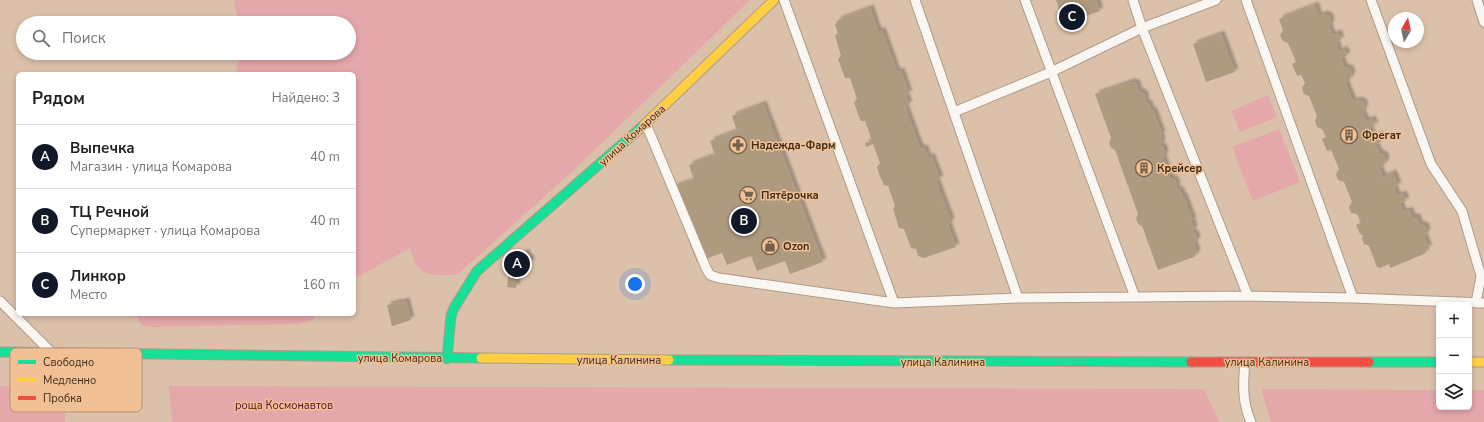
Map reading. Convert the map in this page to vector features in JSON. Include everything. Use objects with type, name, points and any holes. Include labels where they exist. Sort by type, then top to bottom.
[{"type":"main road","name":"улица Комарова","points":[[142,354],[447,359],[451,316],[454,308],[477,272],[646,123],[774,0]]},
{"type":"main road","name":"улица Комарова","points":[[0,352],[10,352]]},
{"type":"main road","name":"улица Калинина","points":[[447,359],[1436,362]]},
{"type":"main road","points":[[1472,362],[1484,362]]},
{"type":"lane","points":[[784,0],[894,303]]},
{"type":"lane","points":[[915,0],[1018,298]]},
{"type":"lane","points":[[1025,0],[1135,297]]},
{"type":"lane","points":[[1133,0],[1142,28],[1248,296]]},
{"type":"lane","points":[[954,112],[1051,72],[1142,28],[1216,0]]},
{"type":"lane","points":[[1246,0],[1353,298]]},
{"type":"lane","points":[[646,123],[706,268],[710,275],[719,278],[894,303],[1018,298],[1248,296],[1480,303],[1481,276],[1462,211],[1431,164],[1371,0]]},
{"type":"lane","points":[[1477,0],[1484,22]]},
{"type":"lane","points":[[0,300],[46,348]]},
{"type":"lane","points":[[1244,362],[1243,390],[1247,413],[1251,422]]},
{"type":"green space","points":[[234,0],[750,0],[575,169],[458,274],[435,275],[423,271],[415,263],[410,248],[356,278],[356,72],[236,72],[238,60],[356,60],[356,16],[237,16]]},
{"type":"green space","points":[[1268,95],[1277,117],[1240,132],[1231,111]]},
{"type":"green space","points":[[1279,129],[1300,182],[1253,201],[1232,147]]},
{"type":"green space","points":[[136,316],[316,316],[313,320],[297,324],[143,326]]},
{"type":"green space","points":[[0,386],[10,386],[10,412],[65,412],[65,422],[0,422]]},
{"type":"green space","name":"роща Космонавтов","points":[[169,386],[1204,389],[1219,422],[172,422]]},
{"type":"green space","points":[[1261,389],[1436,390],[1436,410],[1472,410],[1472,390],[1484,390],[1484,422],[1271,422]]},
{"type":"building","points":[[1056,0],[1096,0],[1100,11],[1064,24]]},
{"type":"building","name":"Фрегат","points":[[1315,5],[1319,16],[1324,14],[1329,16],[1331,22],[1329,27],[1332,35],[1338,33],[1341,40],[1336,42],[1339,52],[1344,49],[1347,56],[1341,58],[1344,67],[1350,69],[1352,74],[1350,79],[1345,82],[1353,102],[1358,100],[1363,102],[1365,107],[1362,113],[1366,121],[1372,119],[1375,126],[1369,127],[1373,137],[1379,134],[1381,142],[1375,144],[1379,153],[1384,155],[1386,160],[1384,165],[1379,168],[1383,177],[1393,173],[1398,186],[1394,187],[1397,196],[1403,194],[1406,201],[1400,203],[1403,212],[1409,210],[1412,217],[1417,217],[1419,224],[1425,226],[1427,231],[1424,237],[1429,248],[1425,249],[1426,252],[1424,254],[1390,268],[1389,264],[1380,268],[1377,267],[1369,246],[1364,244],[1362,239],[1363,235],[1360,234],[1356,225],[1361,223],[1357,214],[1351,213],[1349,207],[1352,202],[1344,182],[1338,180],[1336,174],[1339,169],[1331,150],[1327,151],[1322,139],[1326,137],[1322,129],[1317,127],[1315,121],[1317,116],[1309,96],[1304,94],[1302,88],[1305,83],[1301,75],[1297,76],[1292,64],[1296,62],[1288,43],[1283,41],[1280,35],[1283,30],[1279,19]]},
{"type":"building","points":[[870,8],[878,31],[882,31],[897,72],[901,71],[909,94],[905,95],[909,104],[905,107],[920,148],[925,149],[928,158],[931,156],[940,179],[936,181],[951,221],[948,225],[956,247],[924,258],[918,256],[916,249],[911,248],[904,229],[899,228],[893,209],[895,206],[888,186],[884,185],[879,174],[877,167],[880,163],[873,144],[866,147],[865,143],[872,141],[865,121],[861,121],[858,114],[854,102],[857,99],[850,78],[845,78],[838,59],[841,56],[835,36],[838,33],[835,25],[838,20]]},
{"type":"building","points":[[1221,34],[1235,72],[1206,82],[1193,44]]},
{"type":"building","name":"Крейсер","points":[[1131,82],[1136,83],[1139,91],[1144,94],[1146,99],[1145,102],[1149,104],[1151,111],[1153,110],[1162,134],[1160,135],[1162,141],[1160,146],[1163,147],[1165,153],[1163,158],[1170,178],[1175,180],[1177,185],[1176,189],[1180,190],[1184,197],[1193,221],[1191,221],[1194,228],[1192,232],[1195,234],[1197,239],[1194,244],[1197,252],[1194,257],[1158,270],[1142,226],[1138,224],[1136,218],[1138,214],[1115,150],[1111,148],[1109,143],[1111,138],[1095,94]]},
{"type":"building","points":[[763,104],[823,262],[790,274],[785,261],[757,271],[751,256],[727,265],[722,253],[697,262],[669,189],[694,180],[689,165],[715,155],[710,141],[737,131],[732,116]]},
{"type":"building","points":[[525,252],[532,262],[518,272],[516,288],[507,287],[510,263]]},
{"type":"building","points":[[406,301],[411,320],[392,326],[387,305]]},
{"type":"traffic: fast","points":[[447,359],[451,316],[454,308],[477,271],[644,125]]},
{"type":"traffic: fast","points":[[0,352],[10,352]]},
{"type":"traffic: fast","points":[[142,354],[481,358]]},
{"type":"traffic: fast","points":[[669,360],[1191,362]]},
{"type":"traffic: fast","points":[[1369,362],[1436,362]]},
{"type":"traffic: slow","points":[[644,125],[774,0]]},
{"type":"traffic: slow","points":[[481,358],[669,360]]},
{"type":"traffic: slow","points":[[1472,362],[1484,362]]},
{"type":"traffic: jam","points":[[1191,362],[1369,362]]},
{"type":"place","name":"Линкор","points":[[1072,17]]},
{"type":"place","name":"Фрегат","points":[[1349,135]]},
{"type":"place","name":"Надежда-Фарм","points":[[738,145]]},
{"type":"place","name":"Крейсер","points":[[1144,168]]},
{"type":"place","name":"Пятёрочка","points":[[748,195]]},
{"type":"place","name":"ТЦ Речной","points":[[744,221]]},
{"type":"place","name":"Ozon","points":[[770,246]]},
{"type":"place","name":"Выпечка","points":[[517,264]]}]
